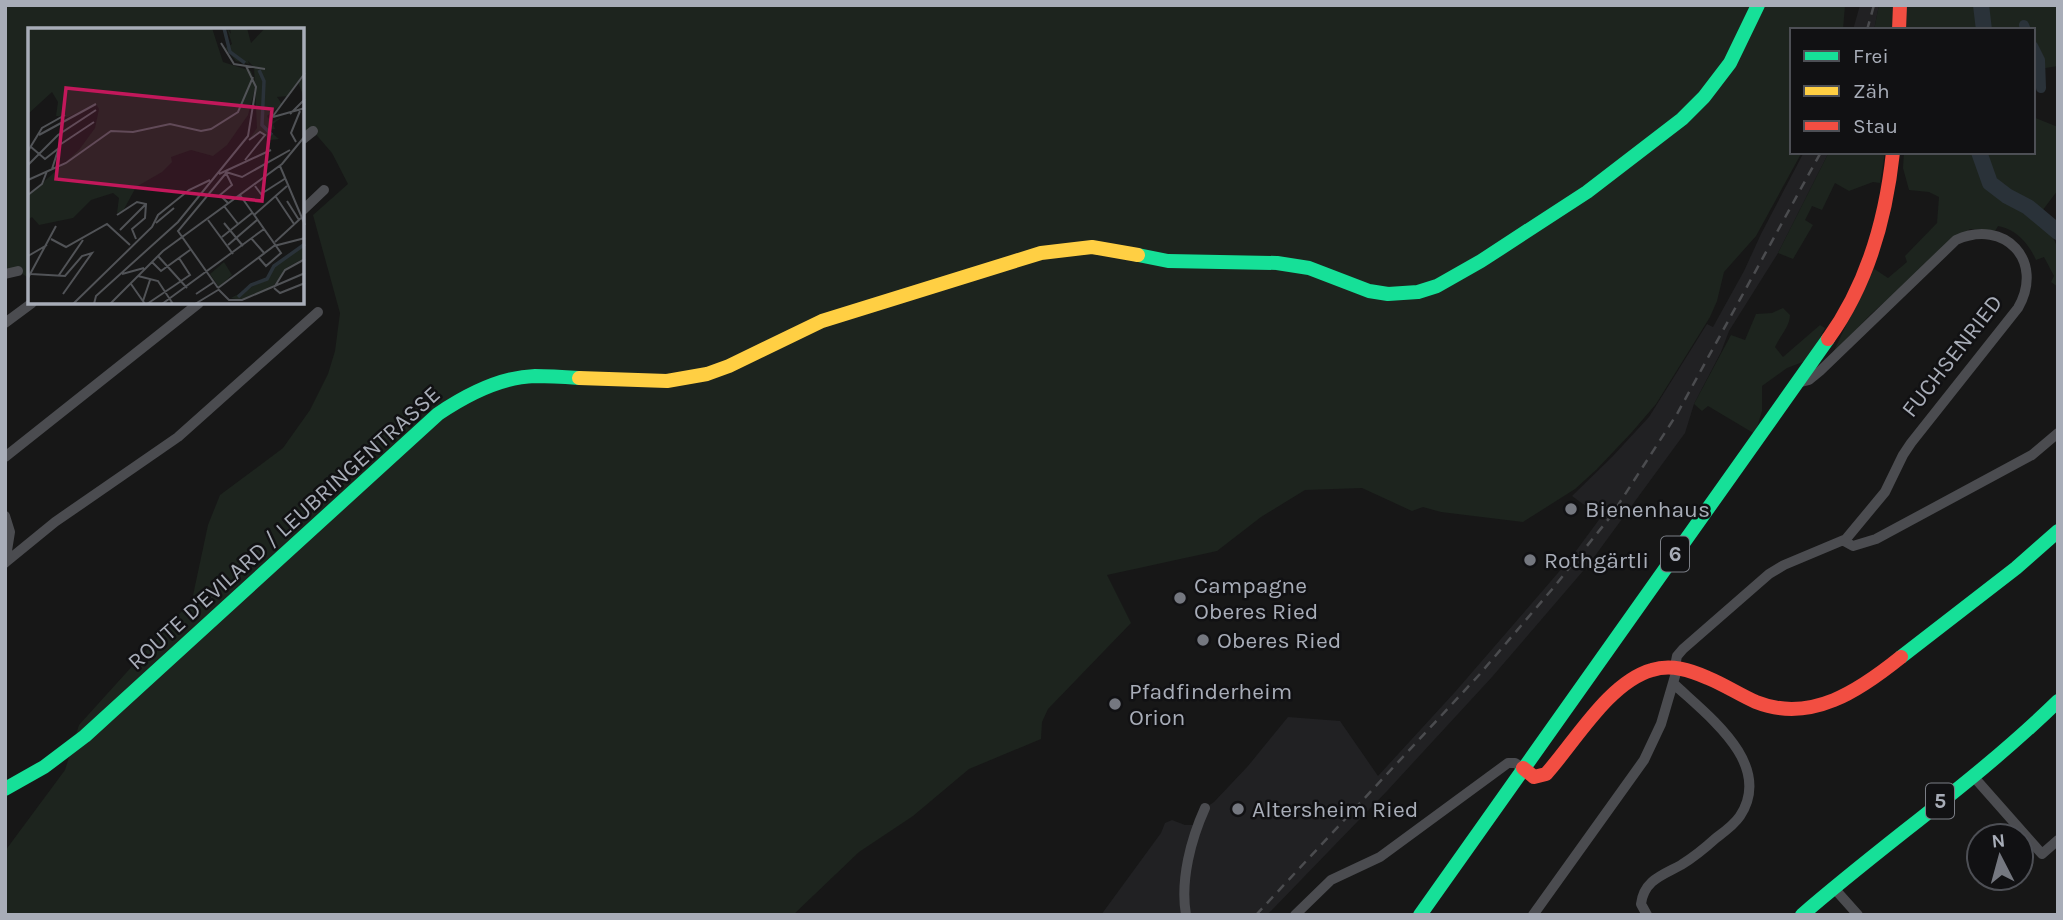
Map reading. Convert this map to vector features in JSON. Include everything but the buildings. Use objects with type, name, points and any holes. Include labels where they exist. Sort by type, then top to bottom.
[{"type":"street","name":"ROUTE D'EVILARD / LEUBRINGENTRASSE","points":[[5,789],[53,761],[103,721],[444,409],[492,384],[533,376],[646,382],[707,374],[822,321],[1041,253],[1064,249],[1092,247],[1168,261],[1277,263],[1309,268],[1369,291],[1388,294],[1418,292],[1437,285],[1481,261],[1614,172],[1682,119],[1704,97],[1730,63],[1758,5]]},
{"type":"street","points":[[1899,28],[1900,5]]},
{"type":"street","points":[[304,138],[313,131]]},
{"type":"street","name":"6","points":[[1420,915],[1834,331],[1858,287],[1873,248],[1886,200],[1893,154]]},
{"type":"street","points":[[304,209],[324,190]]},
{"type":"street","name":"FUCHSENRIED","points":[[1797,383],[1809,380],[1820,371],[1956,240],[1978,233],[1993,234],[2012,245],[2022,258],[2027,281],[2025,294],[2018,308],[1911,443],[1885,492],[1856,530],[1843,541]]},
{"type":"street","points":[[5,274],[18,271]]},
{"type":"street","points":[[5,323],[31,304]]},
{"type":"street","points":[[5,457],[198,304]]},
{"type":"street","points":[[5,562],[55,522],[178,437],[318,312]]},
{"type":"street","points":[[1534,915],[1644,760],[1661,724],[1674,684],[1677,656],[1683,649],[1769,574],[1784,565],[1843,541],[1853,546],[1876,539],[2032,455],[2058,433]]},
{"type":"street","points":[[5,516],[10,533],[5,562]]},
{"type":"street","points":[[1295,915],[1331,880],[1380,856],[1508,763],[1515,763],[1534,777],[1546,774],[1626,683],[1647,671],[1676,666],[1704,674],[1749,700],[1775,709],[1801,710],[1828,704],[1851,692],[1888,666],[2020,566],[2058,531]]},
{"type":"street","points":[[1647,915],[1641,904],[1649,885],[1664,872],[1689,860],[1734,824],[1746,803],[1750,789],[1739,752],[1726,732],[1674,684]]},
{"type":"street","name":"5","points":[[1802,915],[2031,728],[2058,701]]},
{"type":"street","points":[[1973,775],[2042,853],[2058,840]]},
{"type":"street","points":[[1186,915],[1186,879],[1195,832],[1205,808]]},
{"type":"street","points":[[1833,887],[1858,915]]},
{"type":"shaded area","points":[[5,5],[1845,5],[1843,28],[1790,28],[1790,154],[1801,154],[1756,236],[1724,272],[1710,317],[1656,404],[1575,489],[1523,522],[1441,512],[1423,507],[1412,511],[1362,488],[1305,490],[1261,517],[1217,551],[1107,575],[1131,623],[1048,709],[1042,722],[1041,739],[969,769],[913,816],[859,852],[793,915],[5,915],[5,851],[65,770],[79,725],[192,600],[208,525],[220,495],[283,448],[310,410],[328,374],[335,351],[340,313],[313,215],[348,184],[332,153],[313,131],[304,138],[304,28],[28,28],[28,278],[18,271],[5,274]]},
{"type":"shaded area","points":[[1860,5],[1879,5],[1874,28],[1854,28]]},
{"type":"shaded area","points":[[1879,5],[1895,5],[1894,28],[1874,28]]},
{"type":"shaded area","points":[[1906,5],[2058,5],[2058,66],[2035,70],[2035,28],[1906,28]]},
{"type":"shaded area","points":[[2035,118],[2058,127],[2058,190],[2042,211],[2058,249],[2058,287],[2051,282],[2054,276],[2044,257],[2036,260],[2030,248],[2016,234],[1998,226],[1995,231],[1970,229],[1871,314],[1832,355],[1873,268],[1888,278],[1907,262],[1905,256],[1937,223],[1939,197],[1929,192],[1909,190],[1903,168],[1904,154],[2035,154]]},
{"type":"shaded area","points":[[1803,154],[1828,154],[1778,253],[1729,331],[1694,404],[1685,433],[1589,564],[1492,677],[1267,915],[1101,915],[1161,833],[1165,823],[1172,820],[1185,825],[1197,825],[1205,808],[1248,766],[1288,717],[1340,721],[1378,776],[1570,559],[1601,517],[1572,496],[1649,417],[1707,324],[1713,327]]},
{"type":"shaded area","points":[[1828,154],[1885,154],[1880,183],[1873,182],[1849,191],[1835,183],[1822,210],[1812,206],[1805,220],[1813,225],[1793,259],[1778,253]]},
{"type":"shaded area","points":[[1783,308],[1790,315],[1790,319],[1775,347],[1783,357],[1820,325],[1825,328],[1808,360],[1787,368],[1762,386],[1762,411],[1755,434],[1708,406],[1702,411],[1694,404],[1731,335],[1745,340],[1756,314],[1772,313]]},
{"type":"waterway","points":[[1981,5],[1984,28]]},
{"type":"waterway","points":[[2035,50],[2040,60],[2041,88]]},
{"type":"waterway","points":[[1980,154],[1990,183],[2028,207],[2058,232]]},
{"type":"railway","points":[[1868,28],[1874,5]]},
{"type":"railway","points":[[1256,915],[1479,675],[1611,516],[1677,414],[1820,154]]},
{"type":"traffic: fast","points":[[1138,255],[1168,261],[1277,263],[1309,268],[1369,291],[1388,294],[1418,292],[1437,286],[1481,261],[1587,192],[1682,119],[1704,97],[1730,63],[1758,5]]},
{"type":"traffic: fast","points":[[1420,915],[1828,339]]},
{"type":"traffic: fast","points":[[5,789],[44,767],[85,736],[438,414],[496,383],[535,376],[579,378]]},
{"type":"traffic: fast","points":[[1901,657],[2016,568],[2058,531]]},
{"type":"traffic: fast","points":[[1802,915],[1964,784],[2058,701]]},
{"type":"traffic: slow","points":[[579,378],[667,381],[707,374],[822,321],[1041,253],[1092,247],[1138,255]]},
{"type":"traffic: jam","points":[[1899,28],[1900,5]]},
{"type":"traffic: jam","points":[[1828,339],[1864,274],[1880,226],[1893,154]]},
{"type":"traffic: jam","points":[[1523,768],[1534,777],[1546,774],[1607,700],[1621,687],[1652,670],[1687,670],[1756,702],[1776,708],[1796,709],[1815,706],[1852,692],[1901,657]]},
{"type":"place","name":"Bienenhaus","points":[[1571,509]]},
{"type":"place","name":"Rothgärtli","points":[[1530,560]]},
{"type":"place","name":"Campagne Oberes Ried","points":[[1180,598]]},
{"type":"place","name":"Oberes Ried","points":[[1203,640]]},
{"type":"place","name":"Pfadfinderheim Orion","points":[[1115,704]]},
{"type":"place","name":"Altersheim Ried","points":[[1238,809]]}]
